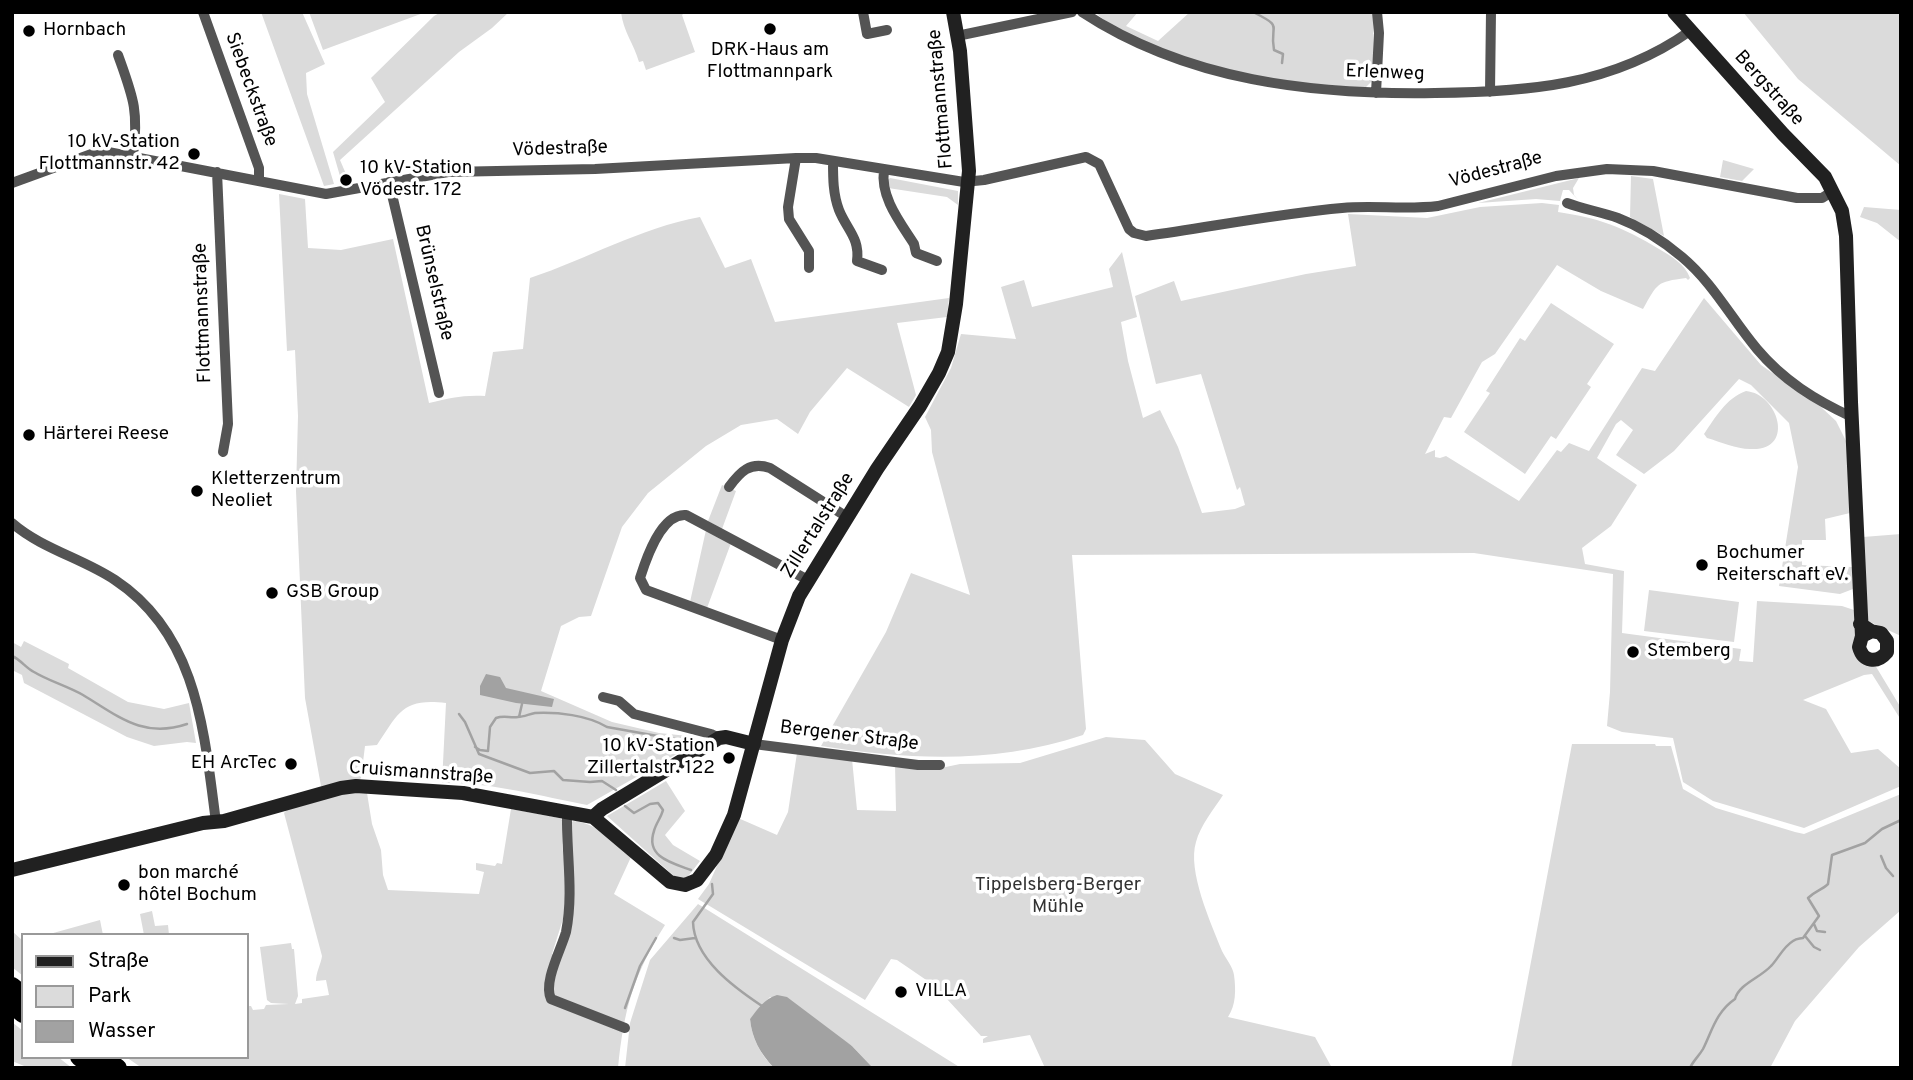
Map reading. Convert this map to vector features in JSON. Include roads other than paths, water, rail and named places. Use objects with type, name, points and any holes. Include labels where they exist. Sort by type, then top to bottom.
[{"type":"street","name":"Siebeckstraße","points":[[203,12],[259,168],[259,181]]},
{"type":"street","points":[[863,12],[867,34],[887,30]]},
{"type":"street","name":"Flottmannstraße","points":[[953,12],[968,142],[969,182]]},
{"type":"street","points":[[957,36],[1072,12]]},
{"type":"street","name":"Erlenweg","points":[[1082,12],[1130,41],[1217,72],[1287,85],[1376,93],[1490,92],[1552,87],[1606,73],[1663,48],[1690,31]]},
{"type":"street","points":[[1376,93],[1379,33],[1377,12]]},
{"type":"street","points":[[1490,92],[1491,12]]},
{"type":"street","name":"Bergstraße","points":[[1674,12],[1825,177],[1833,191]]},
{"type":"street","points":[[118,55],[135,101],[137,124],[133,156]]},
{"type":"street","points":[[12,183],[97,152],[133,156],[259,181]]},
{"type":"street","name":"Vödestraße","points":[[259,181],[326,194],[448,172],[595,169],[796,158],[833,161],[969,182],[1082,157],[1091,158],[1099,164],[1125,224],[1134,233],[1146,236],[1308,211],[1347,207],[1438,206],[1556,176],[1607,169],[1653,171],[1797,198],[1822,198],[1833,191]]},
{"type":"street","points":[[796,158],[788,206],[789,219],[808,251],[809,268]]},
{"type":"street","points":[[833,161],[834,192],[839,211],[859,247],[857,261],[882,270]]},
{"type":"street","points":[[884,170],[883,184],[886,195],[914,244],[916,253],[937,261]]},
{"type":"street","name":"Flottmannstraße","points":[[217,172],[228,424],[223,452]]},
{"type":"street","name":"Brünselstraße","points":[[389,182],[439,393]]},
{"type":"street","name":"Zillertalstraße","points":[[685,885],[704,875],[734,815],[782,640],[808,580],[920,407],[948,352],[969,182]]},
{"type":"street","points":[[1833,191],[1842,211],[1846,236],[1852,417],[1864,631],[1858,647],[1860,653],[1871,660],[1878,660],[1894,645],[1881,633],[1864,631]]},
{"type":"street","points":[[1567,203],[1635,225],[1685,258],[1713,288],[1745,334],[1775,369],[1808,395],[1852,417]]},
{"type":"street","points":[[729,487],[744,470],[763,465],[847,517]]},
{"type":"street","points":[[782,640],[646,590],[640,578],[650,549],[668,523],[676,516],[686,515],[808,580]]},
{"type":"street","points":[[12,523],[43,543],[116,581],[148,607],[164,628],[180,654],[194,690],[216,822]]},
{"type":"street","points":[[603,697],[619,701],[634,714],[719,738]]},
{"type":"street","points":[[593,817],[719,738],[726,737],[754,744]]},
{"type":"street","name":"Bergener Straße","points":[[754,744],[918,765],[940,765]]},
{"type":"street","name":"Cruismannstraße","points":[[12,870],[356,786],[463,793],[593,817],[670,882],[685,885]]},
{"type":"street","points":[[567,812],[566,843],[571,891],[565,933],[551,974],[548,993],[551,999],[625,1028]]},
{"type":"water","points":[[486,674],[500,677],[506,688],[554,699],[552,707],[480,695],[480,686]]},
{"type":"water","points":[[777,995],[787,997],[852,1046],[873,1068],[774,1068],[758,1045],[750,1019],[765,1002]]},
{"type":"waterway","points":[[1253,12],[1274,27],[1274,50],[1283,54],[1282,63]]},
{"type":"waterway","points":[[12,656],[34,672],[77,692],[132,723],[157,729],[187,724]]},
{"type":"waterway","points":[[519,717],[522,704]]},
{"type":"waterway","points":[[475,747],[488,751],[490,727],[496,718],[535,713],[572,715],[607,727],[680,740]]},
{"type":"waterway","points":[[459,714],[479,754],[530,773],[554,771],[563,780],[602,781],[616,790]]},
{"type":"waterway","points":[[625,806],[634,813],[650,804],[658,803],[663,810],[654,831],[653,847],[662,858],[691,870]]},
{"type":"waterway","points":[[1690,1068],[1723,1010],[1745,985],[1771,966],[1789,944],[1803,938],[1819,916],[1808,898],[1828,884],[1832,855],[1865,843],[1882,829],[1901,820]]},
{"type":"waterway","points":[[1881,856],[1893,876]]},
{"type":"waterway","points":[[712,884],[713,894],[693,922],[700,948],[718,971],[762,1006]]},
{"type":"waterway","points":[[1814,924],[1817,931],[1825,932]]},
{"type":"waterway","points":[[1805,936],[1820,950]]},
{"type":"waterway","points":[[625,1008],[640,966],[656,938]]},
{"type":"waterway","points":[[674,938],[695,938]]},
{"type":"place","name":"DRK-Haus am Flottmannpark","points":[[770,29]]},
{"type":"place","name":"Hornbach","points":[[29,31]]},
{"type":"place","name":"10 kV-Station Flottmannstr. 42","points":[[194,154]]},
{"type":"place","name":"10 kV-Station Vödestr. 172","points":[[346,180]]},
{"type":"place","name":"Härterei Reese","points":[[29,435]]},
{"type":"place","name":"Kletterzentrum Neoliet","points":[[197,491]]},
{"type":"place","name":"Bochumer Reiterschaft eV.","points":[[1702,565]]},
{"type":"place","name":"GSB Group","points":[[272,593]]},
{"type":"place","name":"Stemberg","points":[[1633,652]]},
{"type":"place","name":"10 kV-Station Zillertalstr. 122","points":[[729,758]]},
{"type":"place","name":"EH ArcTec","points":[[291,764]]},
{"type":"place","name":"bon marché hôtel Bochum","points":[[124,885]]},
{"type":"place","name":"VILLA","points":[[901,992]]},
{"type":"park label","name":"Tippelsberg-Berger Mühle","points":[[1058,897]]}]
